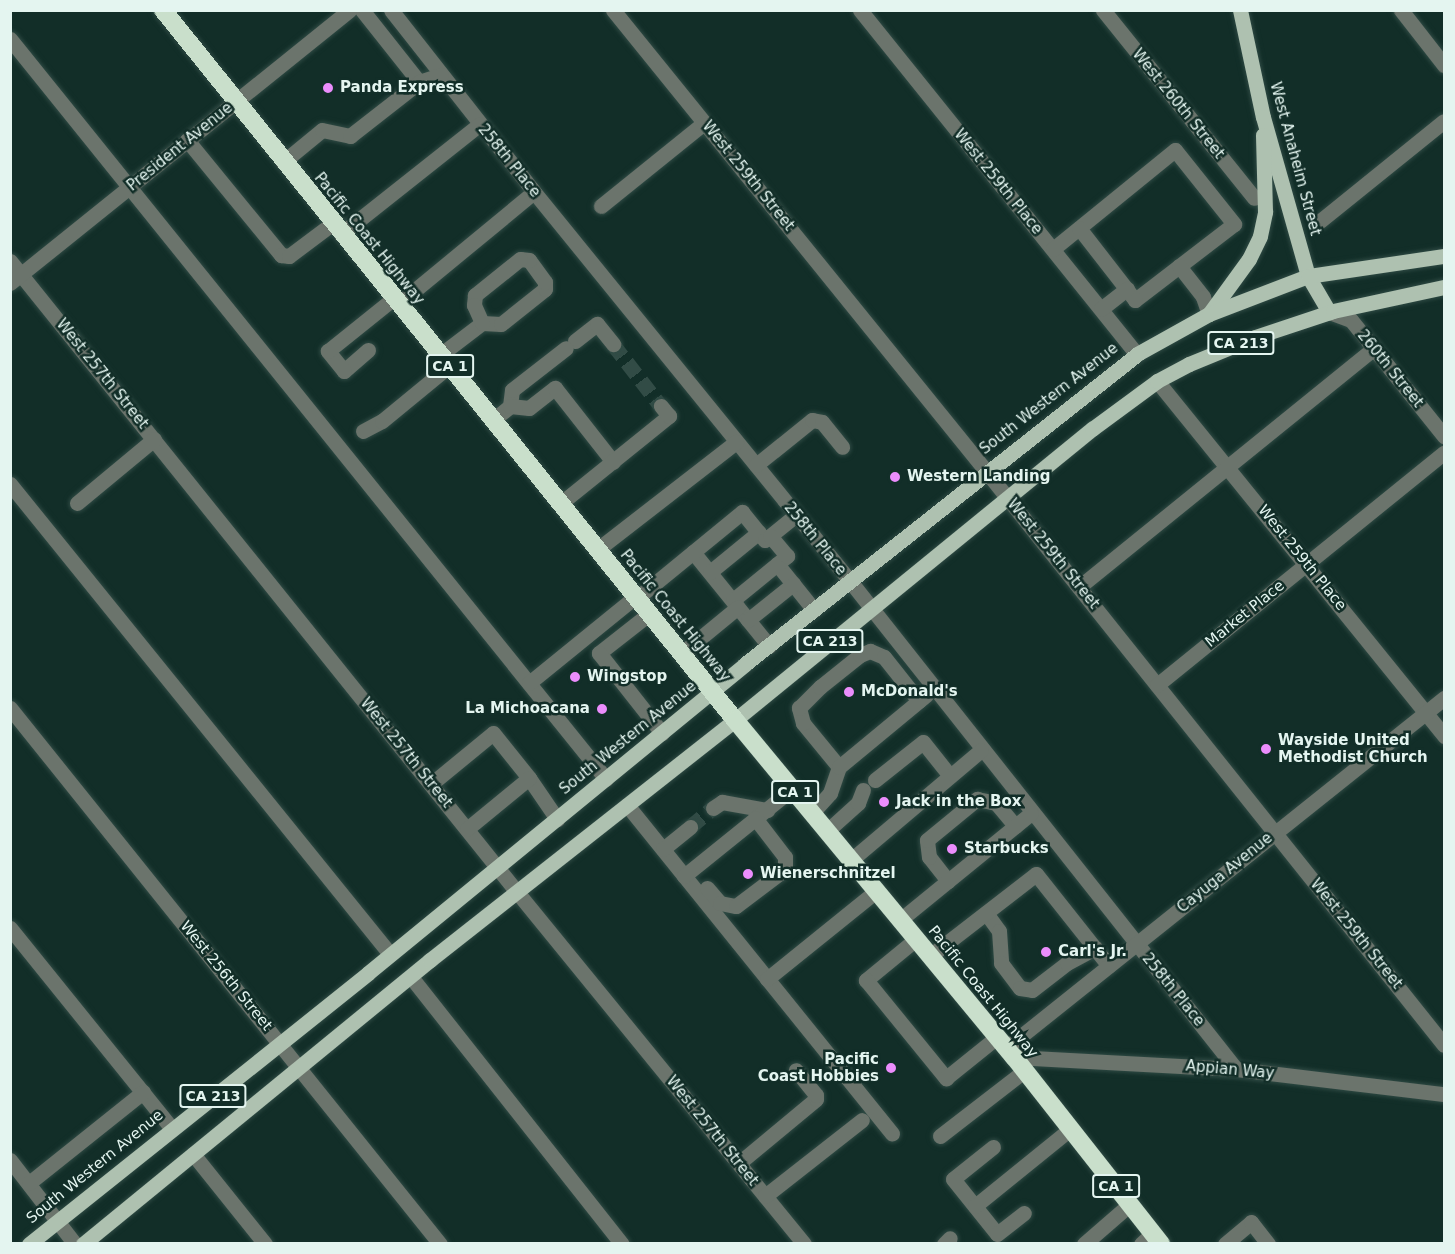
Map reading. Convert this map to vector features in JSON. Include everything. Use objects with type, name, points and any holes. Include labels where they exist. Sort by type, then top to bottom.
[{"type":"highway","name":"Pacific Coast Highway","points":[[163,10],[283,162],[735,720],[1010,1053],[1130,1204],[1152,1240]]},
{"type":"main road","name":"West Anaheim Street","points":[[1240,10],[1263,117],[1308,276],[1329,312]]},
{"type":"main road","points":[[1209,314],[1249,260],[1260,236],[1266,212],[1263,117]]},
{"type":"main road","name":"South Western Avenue","points":[[29,1244],[498,868],[986,471],[1137,354],[1209,314],[1308,276],[1444,256]]},
{"type":"main road","name":"CA 213","points":[[83,1244],[298,1066],[735,720],[1092,429],[1157,381],[1189,364],[1255,337],[1329,312],[1378,299],[1444,287]]},
{"type":"street","name":"President Avenue","points":[[16,278],[349,10]]},
{"type":"street","points":[[362,10],[419,82]]},
{"type":"street","name":"258th Place","points":[[391,10],[534,192],[850,581],[981,750],[1236,1069]]},
{"type":"street","name":"West 259th Street","points":[[613,10],[1008,498],[1444,1045]]},
{"type":"street","name":"West 259th Place","points":[[860,10],[1137,354]]},
{"type":"street","name":"West 260th Street","points":[[1103,10],[1254,198]]},
{"type":"street","points":[[1401,10],[1444,65]]},
{"type":"street","points":[[10,39],[606,779]]},
{"type":"street","points":[[283,162],[322,130],[350,136],[419,82],[441,75]]},
{"type":"street","points":[[1320,221],[1444,121]]},
{"type":"street","points":[[601,206],[704,123]]},
{"type":"street","points":[[188,140],[281,255],[289,256],[337,228],[480,124]]},
{"type":"street","points":[[1053,249],[1175,150],[1234,224],[1135,300],[1079,228]]},
{"type":"street","points":[[368,350],[344,370],[328,351],[396,301],[534,192]]},
{"type":"street","points":[[363,431],[382,421],[482,323],[501,324],[545,289],[545,282],[528,260],[520,259],[475,295],[474,305],[482,323]]},
{"type":"street","name":"West 257th Street","points":[[10,261],[16,278],[154,439],[517,892],[800,1239]]},
{"type":"street","points":[[1179,266],[1203,297],[1209,314]]},
{"type":"street","points":[[1101,309],[1127,289]]},
{"type":"street","name":"260th Street","points":[[1329,312],[1352,320],[1444,436]]},
{"type":"street","points":[[493,420],[510,406],[512,390],[597,324],[613,344]]},
{"type":"street","points":[[1079,587],[1374,348]]},
{"type":"street","name":"West 259th Place","points":[[1157,381],[1444,736]]},
{"type":"street","points":[[510,406],[529,408],[555,388],[613,462]]},
{"type":"street","points":[[561,504],[669,416],[661,406]]},
{"type":"street","points":[[756,465],[813,420],[822,422],[842,447]]},
{"type":"street","points":[[77,503],[154,439]]},
{"type":"street","points":[[598,549],[736,442]]},
{"type":"street","name":"Market Place","points":[[1158,685],[1444,453]]},
{"type":"street","points":[[10,484],[390,954]]},
{"type":"street","points":[[528,682],[742,512],[787,556],[682,653]]},
{"type":"street","points":[[710,572],[764,534],[796,515]]},
{"type":"street","points":[[693,552],[769,646]]},
{"type":"street","points":[[777,564],[814,610]]},
{"type":"street","points":[[748,620],[793,584]]},
{"type":"street","points":[[650,613],[599,653],[662,733]]},
{"type":"street","points":[[839,767],[803,723],[799,708],[820,687],[860,655],[870,651],[884,657],[919,701]]},
{"type":"street","points":[[812,813],[830,793],[839,767],[934,690]]},
{"type":"street","name":"Cayuga Avenue","points":[[1010,1053],[1109,966],[1444,698]]},
{"type":"street","name":"West 256th Street","points":[[10,708],[440,1244]]},
{"type":"street","points":[[431,784],[494,733],[557,819]]},
{"type":"street","points":[[876,780],[923,742],[950,776]]},
{"type":"street","points":[[851,860],[981,750]]},
{"type":"street","points":[[467,829],[529,778]]},
{"type":"street","points":[[688,872],[792,789]]},
{"type":"street","points":[[827,831],[858,803],[863,790]]},
{"type":"street","points":[[948,881],[929,856],[927,840],[977,799],[996,803],[1015,826]]},
{"type":"street","points":[[627,805],[663,849],[720,903],[736,906],[785,869],[785,857],[761,814],[722,802],[713,808]]},
{"type":"street","points":[[900,920],[1031,813]]},
{"type":"street","points":[[663,849],[690,827]]},
{"type":"street","points":[[688,872],[767,979],[892,1134]]},
{"type":"street","points":[[930,956],[1035,874],[1109,966]]},
{"type":"street","points":[[767,979],[876,891]]},
{"type":"street","points":[[986,913],[999,931],[1001,963],[1020,988],[1032,990],[1066,963],[1095,948]]},
{"type":"street","points":[[10,928],[172,1129]]},
{"type":"street","points":[[916,939],[866,980],[946,1078],[1010,1053]]},
{"type":"street","points":[[411,977],[622,1244]]},
{"type":"street","points":[[940,1136],[1010,1053]]},
{"type":"street","name":"Appian Way","points":[[1010,1053],[1236,1069],[1444,1094]]},
{"type":"street","points":[[739,1163],[816,1099],[816,1095],[796,1070]]},
{"type":"street","points":[[29,1183],[143,1092]]},
{"type":"street","points":[[765,1196],[862,1120]]},
{"type":"street","points":[[975,1206],[1070,1129]]},
{"type":"street","points":[[993,1147],[953,1179],[996,1234],[1024,1213]]},
{"type":"street","points":[[193,1154],[265,1244]]},
{"type":"street","points":[[10,1160],[75,1244]]},
{"type":"street","points":[[1084,1244],[1130,1204]]},
{"type":"street","points":[[1225,1244],[1251,1222],[1268,1244]]},
{"type":"street","points":[[783,1244],[800,1239]]},
{"type":"tunnel","points":[[613,344],[661,406]]},
{"type":"tunnel","points":[[690,827],[713,808]]},
{"type":"place","name":"Panda Express","points":[[328,88]]},
{"type":"place","name":"Western Landing","points":[[895,477]]},
{"type":"place","name":"Wingstop","points":[[575,677]]},
{"type":"place","name":"McDonald's","points":[[849,692]]},
{"type":"place","name":"La Michoacana","points":[[602,709]]},
{"type":"place","name":"Wayside United Methodist Church","points":[[1266,749]]},
{"type":"place","name":"Jack in the Box","points":[[884,802]]},
{"type":"place","name":"Starbucks","points":[[952,849]]},
{"type":"place","name":"Wienerschnitzel","points":[[748,874]]},
{"type":"place","name":"Carl's Jr.","points":[[1046,952]]},
{"type":"place","name":"Pacific Coast Hobbies","points":[[891,1068]]}]
